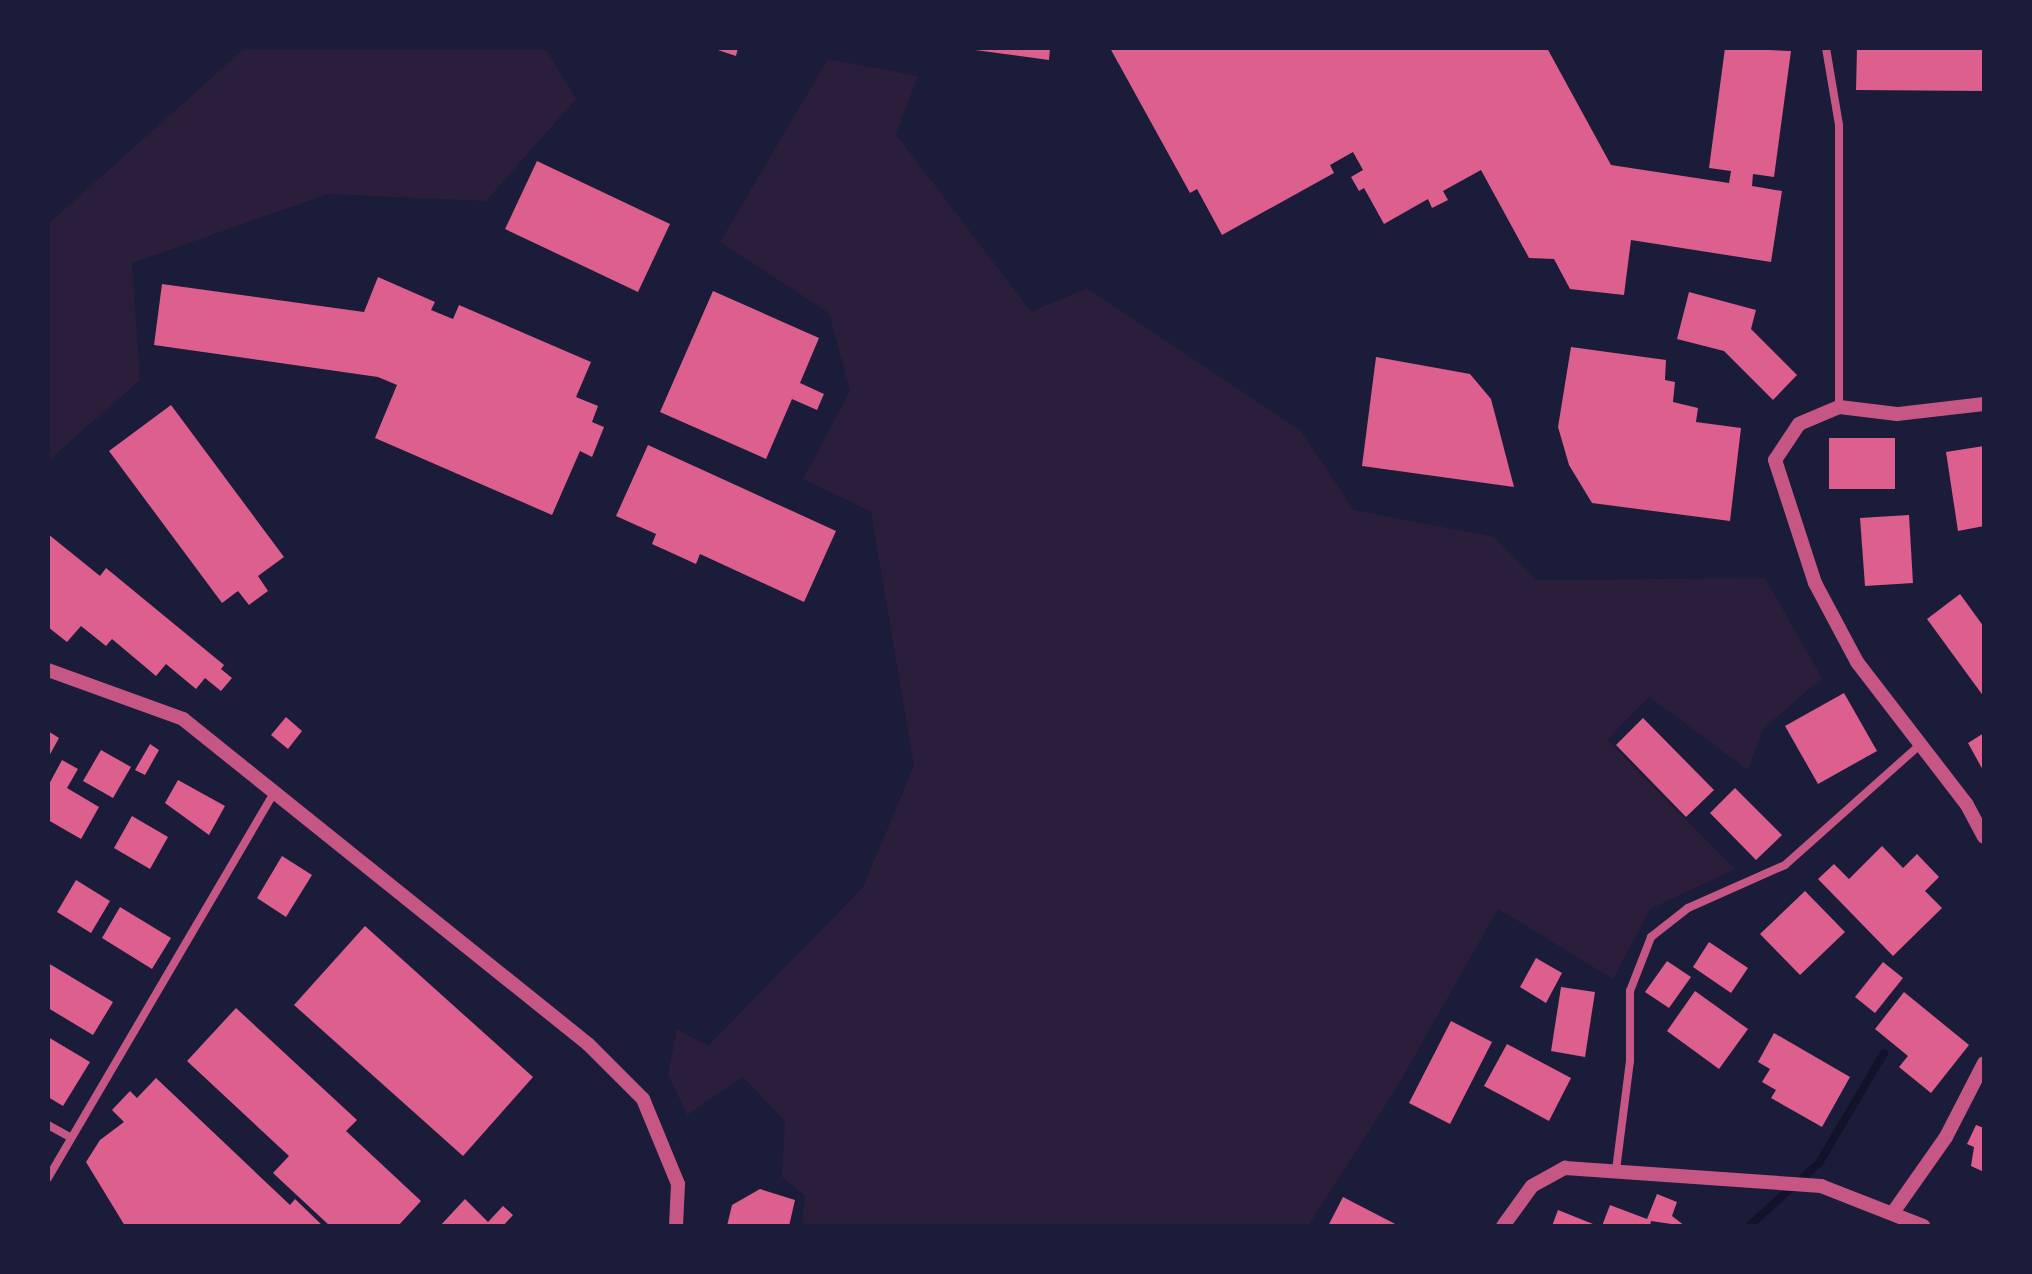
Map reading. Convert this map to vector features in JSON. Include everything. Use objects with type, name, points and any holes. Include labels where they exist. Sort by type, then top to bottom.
[{"type":"street","points":[[1826,48],[1839,125],[1839,407]]},
{"type":"street","points":[[1984,404],[1897,414],[1839,407],[1799,424],[1775,460],[1815,583],[1857,662],[1921,744],[1984,837]]},
{"type":"street","points":[[48,670],[183,719],[588,1044],[643,1099],[678,1184],[676,1226]]},
{"type":"street","points":[[1616,1170],[1630,1061],[1630,991],[1651,937],[1688,908],[1785,865],[1921,744]]},
{"type":"street","points":[[48,1178],[275,790]]},
{"type":"street","points":[[1894,1211],[1946,1137],[1984,1063]]},
{"type":"street","points":[[48,1125],[71,1138]]},
{"type":"street","points":[[1503,1226],[1532,1186],[1565,1168],[1821,1186],[1894,1211],[1923,1226]]},
{"type":"shaded area","points":[[245,48],[545,48],[576,99],[486,201],[328,194],[132,263],[140,380],[48,461],[48,224]]},
{"type":"shaded area","points":[[828,59],[918,76],[896,134],[1031,312],[1087,288],[1300,430],[1354,510],[1494,537],[1536,580],[1765,578],[1822,678],[1763,729],[1748,770],[1649,697],[1607,740],[1735,869],[1650,909],[1613,979],[1498,909],[1397,1087],[1308,1226],[802,1226],[805,1196],[782,1177],[785,1121],[743,1077],[687,1115],[668,1074],[677,1029],[708,1046],[863,887],[914,766],[871,512],[803,479],[850,391],[829,313],[720,242]]},
{"type":"building","points":[[712,48],[738,48],[736,56]]},
{"type":"building","points":[[960,48],[1050,48],[1049,60]]},
{"type":"building","points":[[1110,48],[1547,48],[1611,165],[1729,183],[1731,171],[1709,168],[1725,48],[1791,51],[1774,177],[1753,174],[1752,186],[1782,191],[1771,262],[1631,240],[1624,295],[1570,289],[1554,259],[1529,258],[1481,170],[1443,191],[1448,200],[1432,208],[1428,199],[1384,224],[1364,188],[1359,191],[1351,177],[1363,170],[1353,152],[1330,165],[1334,173],[1222,235],[1197,189],[1190,193]]},
{"type":"building","points":[[1857,48],[1984,48],[1984,91],[1856,90]]},
{"type":"building","points":[[537,161],[670,224],[638,292],[505,229]]},
{"type":"building","points":[[378,277],[435,302],[431,310],[453,319],[459,305],[591,362],[576,397],[598,406],[592,422],[604,427],[592,457],[580,451],[552,515],[375,438],[397,385],[378,377],[154,345],[162,284],[364,312]]},
{"type":"building","points":[[713,291],[819,338],[800,383],[824,394],[817,410],[792,399],[766,459],[660,412]]},
{"type":"building","points":[[1689,292],[1756,310],[1751,329],[1797,375],[1773,400],[1724,351],[1677,339]]},
{"type":"building","points":[[1571,347],[1666,360],[1665,380],[1675,382],[1673,402],[1698,408],[1696,422],[1741,428],[1730,521],[1592,503],[1569,465],[1558,427]]},
{"type":"building","points":[[1376,357],[1470,374],[1491,399],[1514,487],[1362,466]]},
{"type":"building","points":[[171,405],[284,557],[258,576],[268,591],[249,605],[238,591],[222,603],[109,451]]},
{"type":"building","points":[[1829,438],[1895,438],[1895,489],[1829,489]]},
{"type":"building","points":[[648,445],[836,531],[804,602],[700,554],[696,564],[652,544],[656,534],[616,516]]},
{"type":"building","points":[[1984,446],[1984,526],[1958,531],[1946,452]]},
{"type":"building","points":[[1909,515],[1913,583],[1865,586],[1860,518]]},
{"type":"building","points":[[48,534],[100,576],[106,568],[224,665],[221,669],[232,678],[221,691],[205,678],[196,689],[166,664],[156,676],[112,639],[106,646],[81,626],[67,642],[48,627]]},
{"type":"building","points":[[1960,594],[1984,627],[1984,697],[1927,619]]},
{"type":"building","points":[[1844,693],[1877,751],[1818,784],[1785,726]]},
{"type":"building","points":[[286,717],[302,731],[288,749],[271,735]]},
{"type":"building","points":[[1643,718],[1714,790],[1686,817],[1616,745]]},
{"type":"building","points":[[48,731],[59,738],[48,758]]},
{"type":"building","points":[[1984,733],[1984,772],[1968,743]]},
{"type":"building","points":[[150,744],[159,750],[145,775],[135,770]]},
{"type":"building","points":[[101,750],[131,767],[113,798],[83,781]]},
{"type":"building","points":[[62,760],[78,769],[67,788],[99,807],[81,839],[48,820],[48,786]]},
{"type":"building","points":[[178,780],[225,806],[209,835],[165,803]]},
{"type":"building","points":[[1735,788],[1782,835],[1756,860],[1710,813]]},
{"type":"building","points":[[132,816],[168,837],[150,869],[114,848]]},
{"type":"building","points":[[1882,846],[1903,868],[1917,854],[1939,877],[1925,891],[1942,908],[1893,956],[1818,879],[1834,864],[1849,879]]},
{"type":"building","points":[[282,856],[312,875],[286,917],[257,898]]},
{"type":"building","points":[[76,880],[110,901],[91,933],[57,912]]},
{"type":"building","points":[[1805,891],[1845,932],[1800,975],[1760,934]]},
{"type":"building","points":[[120,907],[171,938],[152,969],[102,938]]},
{"type":"building","points":[[365,926],[533,1077],[463,1156],[294,1005]]},
{"type":"building","points":[[1709,942],[1748,968],[1731,993],[1693,967]]},
{"type":"building","points":[[1536,958],[1562,973],[1546,1003],[1520,987]]},
{"type":"building","points":[[1667,961],[1691,977],[1669,1008],[1645,992]]},
{"type":"building","points":[[1883,962],[1903,978],[1875,1013],[1855,997]]},
{"type":"building","points":[[48,963],[113,1002],[93,1035],[48,1008]]},
{"type":"building","points":[[1561,987],[1595,992],[1585,1057],[1551,1051]]},
{"type":"building","points":[[1695,991],[1748,1029],[1719,1069],[1667,1031]]},
{"type":"building","points":[[1904,992],[1969,1045],[1931,1093],[1899,1067],[1908,1056],[1875,1029]]},
{"type":"building","points":[[236,1008],[357,1120],[346,1131],[421,1201],[398,1226],[330,1226],[273,1173],[289,1156],[187,1061]]},
{"type":"building","points":[[1451,1021],[1492,1042],[1450,1124],[1409,1103]]},
{"type":"building","points":[[1774,1033],[1850,1077],[1822,1127],[1771,1098],[1776,1090],[1762,1082],[1770,1069],[1758,1062]]},
{"type":"building","points":[[48,1037],[90,1062],[63,1106],[48,1097]]},
{"type":"building","points":[[1507,1044],[1571,1078],[1549,1121],[1484,1086]]},
{"type":"building","points":[[156,1078],[290,1205],[295,1199],[323,1226],[125,1226],[86,1162],[100,1140],[124,1122],[112,1110],[130,1091],[137,1098]]},
{"type":"building","points":[[1976,1125],[1984,1128],[1984,1172],[1971,1166],[1974,1147],[1967,1144]]},
{"type":"building","points":[[760,1189],[795,1200],[789,1226],[727,1226],[732,1205]]},
{"type":"building","points":[[1657,1194],[1677,1202],[1672,1216],[1685,1226],[1651,1221],[1650,1226],[1602,1226],[1610,1205],[1647,1219]]},
{"type":"building","points":[[1343,1197],[1399,1226],[1328,1226]]},
{"type":"building","points":[[465,1199],[488,1222],[503,1206],[513,1215],[503,1226],[440,1226]]},
{"type":"building","points":[[1558,1210],[1598,1226],[1552,1226]]},
{"type":"waterway","points":[[1749,1226],[1819,1163],[1884,1053]]}]
